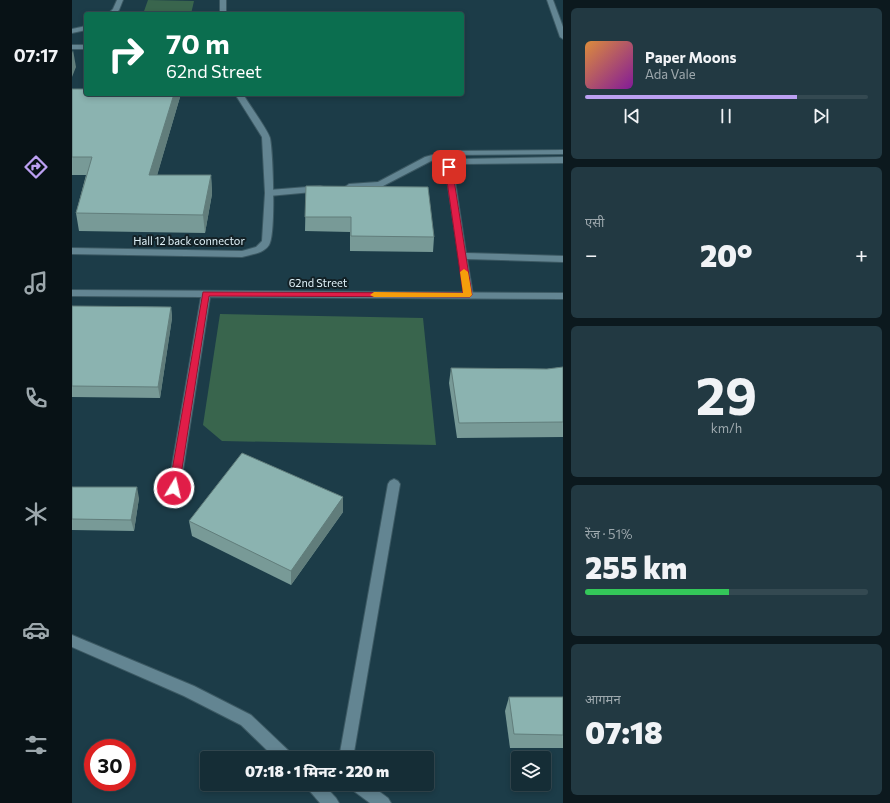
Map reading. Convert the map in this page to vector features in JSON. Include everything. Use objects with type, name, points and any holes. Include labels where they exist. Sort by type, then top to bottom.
[{"type":"street","points":[[114,12],[116,10],[120,0]]},
{"type":"street","points":[[223,0],[223,12]]},
{"type":"street","points":[[550,0],[563,37]]},
{"type":"street","points":[[72,31],[84,28]]},
{"type":"street","points":[[72,47],[84,47]]},
{"type":"street","name":"Hall 12 back connector","points":[[72,251],[242,254],[259,250],[264,247],[267,241],[269,193],[266,137],[240,96]]},
{"type":"street","points":[[269,193],[380,184],[399,176],[428,159],[447,153],[563,152]]},
{"type":"street","points":[[468,295],[449,167],[460,162],[563,160]]},
{"type":"street","points":[[462,256],[563,259]]},
{"type":"street","name":"62nd Street","points":[[72,293],[563,296]]},
{"type":"street","points":[[174,488],[206,294]]},
{"type":"street","points":[[347,751],[394,484]]},
{"type":"street","points":[[72,641],[189,691],[246,720],[279,751]]},
{"type":"street","points":[[320,791],[331,803]]},
{"type":"street","points":[[366,791],[384,803]]},
{"type":"green space","points":[[148,0],[194,1],[191,12],[144,12]]},
{"type":"green space","points":[[220,314],[423,318],[436,445],[222,441],[203,425]]},
{"type":"building","points":[[72,89],[84,89],[84,96],[173,96],[149,175],[211,175],[203,215],[76,213],[92,157],[72,157]]},
{"type":"building","points":[[306,186],[428,187],[434,237],[351,236],[351,217],[305,217]]},
{"type":"building","points":[[72,306],[171,307],[158,387],[72,386]]},
{"type":"building","points":[[563,367],[563,422],[459,423],[451,368],[547,369]]},
{"type":"building","points":[[242,453],[343,497],[291,571],[189,521]]},
{"type":"building","points":[[72,487],[137,487],[131,520],[72,519]]},
{"type":"building","points":[[509,697],[563,697],[563,735],[514,734]]},
{"type":"slow traffic","points":[[374,295],[468,295],[464,272]]},
{"type":"route","points":[[174,488],[206,294],[468,295],[449,167]]}]
